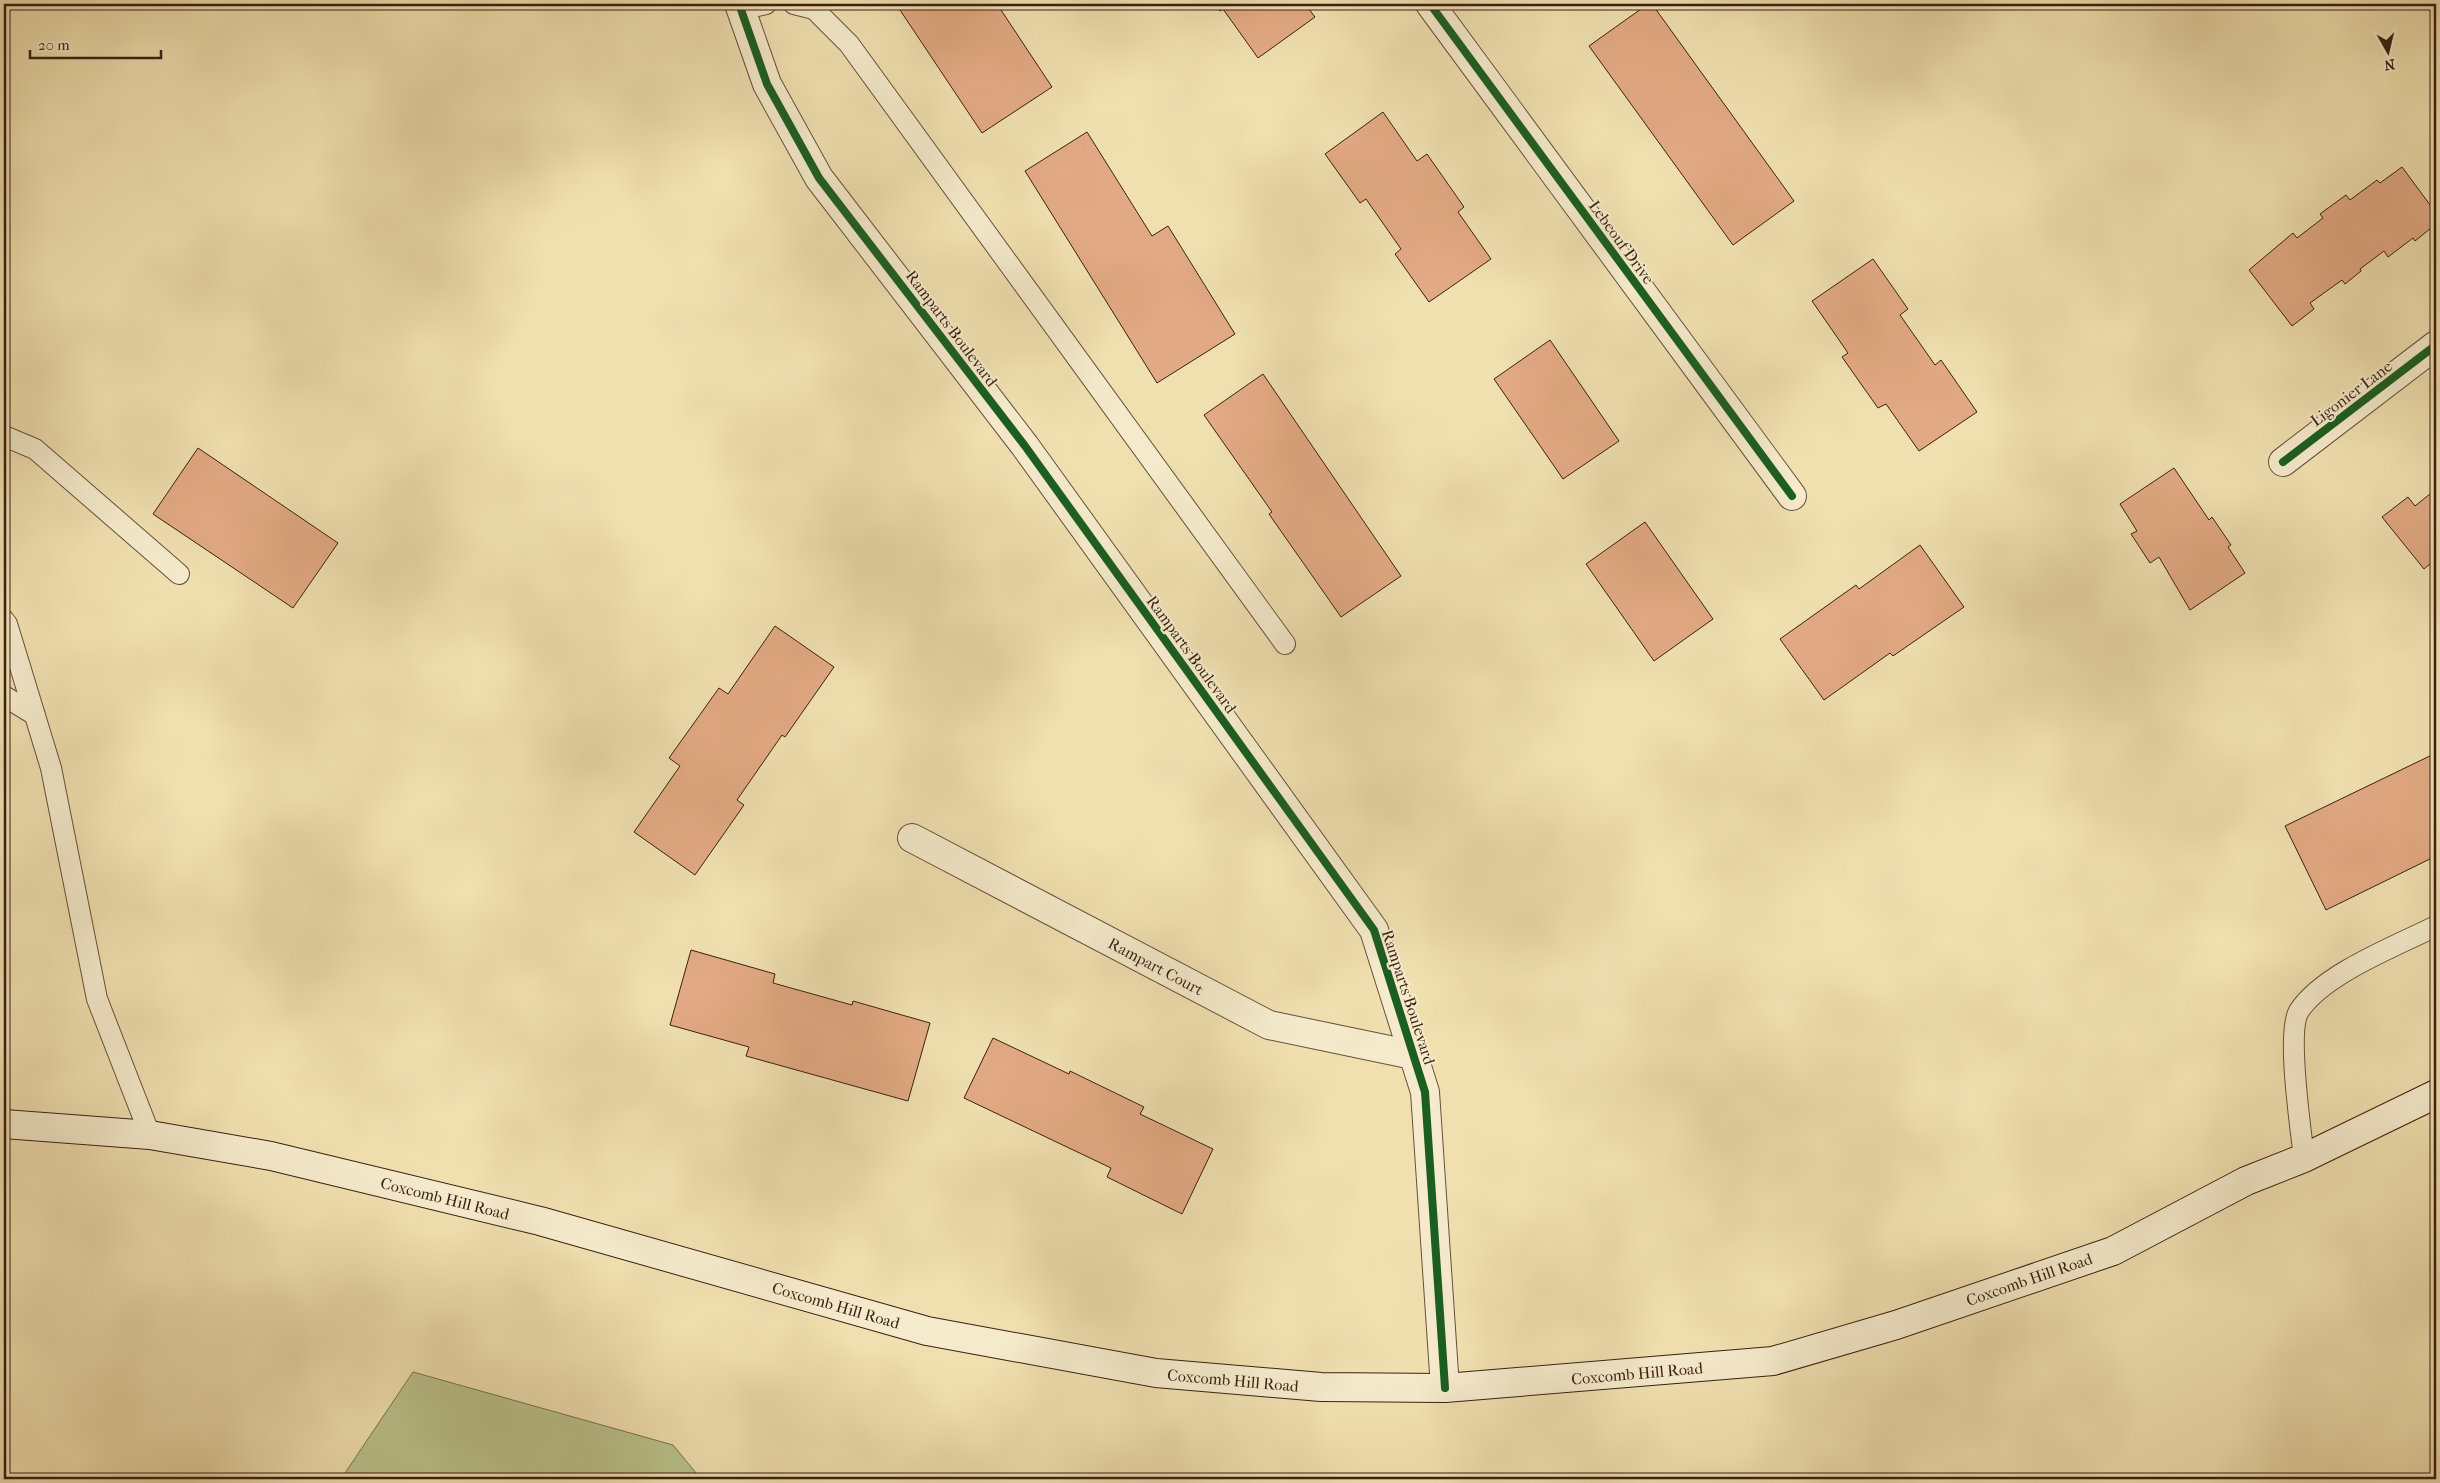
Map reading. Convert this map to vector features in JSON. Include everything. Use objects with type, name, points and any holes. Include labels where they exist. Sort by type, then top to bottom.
[{"type":"street","name":"Lebeouf Drive","points":[[1430,4],[1792,496]]},
{"type":"street","name":"Ramparts Boulevard","points":[[740,7],[767,84],[819,178],[1025,446],[1374,930],[1426,1092],[1444,1388]]},
{"type":"street","name":"Ligonier Lane","points":[[2283,462],[2436,345]]},
{"type":"street","name":"Rampart Court","points":[[912,838],[1269,1025],[1413,1055]]},
{"type":"street","name":"Coxcomb Hill Road","points":[[4,1124],[150,1135],[271,1156],[540,1221],[927,1331],[1156,1373],[1321,1387],[1444,1388],[1773,1361],[1896,1324],[2113,1251],[2246,1181],[2304,1158],[2436,1094]]},
{"type":"lane","points":[[740,7],[766,4]]},
{"type":"lane","points":[[794,4],[814,9],[849,44],[1285,644]]},
{"type":"lane","points":[[4,436],[35,448],[179,574]]},
{"type":"lane","points":[[4,620],[51,768],[97,999],[150,1135]]},
{"type":"lane","points":[[4,696],[35,715]]},
{"type":"lane","points":[[2304,1158],[2292,1046],[2298,1012],[2331,979],[2436,926]]},
{"type":"green space","points":[[413,1372],[673,1445],[701,1479],[341,1479]]},
{"type":"building","points":[[896,4],[997,4],[1052,87],[982,133]]},
{"type":"building","points":[[1215,4],[1305,4],[1315,17],[1258,58],[1223,9],[1220,11]]},
{"type":"building","points":[[1648,4],[1652,4],[1794,201],[1733,245],[1589,46]]},
{"type":"building","points":[[1383,112],[1417,161],[1427,154],[1464,207],[1458,212],[1491,259],[1429,302],[1395,254],[1401,249],[1366,199],[1360,203],[1325,154]]},
{"type":"building","points":[[1087,132],[1152,236],[1168,226],[1235,334],[1157,383],[1025,171]]},
{"type":"building","points":[[2402,167],[2436,213],[2436,224],[2415,241],[2413,238],[2388,257],[2384,251],[2360,269],[2361,271],[2345,284],[2342,280],[2310,303],[2314,309],[2292,326],[2249,270],[2293,233],[2297,238],[2323,218],[2320,214],[2346,195],[2350,200],[2377,180],[2380,183]]},
{"type":"building","points":[[1873,259],[1908,309],[1900,315],[1935,365],[1941,360],[1977,412],[1919,451],[1886,404],[1878,408],[1842,357],[1848,353],[1812,301]]},
{"type":"building","points":[[1550,340],[1619,441],[1563,479],[1494,379]]},
{"type":"building","points":[[1263,374],[1401,576],[1341,617],[1269,514],[1272,512],[1204,415]]},
{"type":"building","points":[[198,448],[338,543],[293,608],[153,514]]},
{"type":"building","points":[[2174,468],[2209,520],[2212,517],[2231,545],[2228,547],[2245,573],[2190,610],[2159,557],[2150,563],[2131,534],[2137,531],[2120,504]]},
{"type":"building","points":[[2436,489],[2436,559],[2424,569],[2382,517],[2408,497],[2415,506]]},
{"type":"building","points":[[1645,522],[1713,619],[1654,661],[1586,564]]},
{"type":"building","points":[[1920,545],[1964,607],[1893,656],[1890,653],[1824,700],[1780,639],[1856,585],[1859,589]]},
{"type":"building","points":[[775,626],[834,667],[785,737],[782,735],[737,800],[744,805],[695,875],[634,832],[680,766],[669,758],[719,688],[728,694]]},
{"type":"building","points":[[2436,753],[2436,856],[2326,910],[2285,826]]},
{"type":"building","points":[[691,950],[775,974],[773,983],[852,1005],[853,1001],[930,1023],[908,1101],[746,1056],[749,1047],[670,1025]]},
{"type":"building","points":[[993,1038],[1069,1074],[1070,1071],[1144,1107],[1140,1114],[1213,1149],[1182,1214],[1107,1177],[1111,1168],[964,1098]]},
{"type":"cycle path","points":[[739,4],[767,84],[819,178],[1025,446],[1374,930],[1425,1092],[1445,1388]]},
{"type":"cycle path","points":[[1430,4],[1792,496]]},
{"type":"cycle path","points":[[2283,462],[2436,345]]}]
